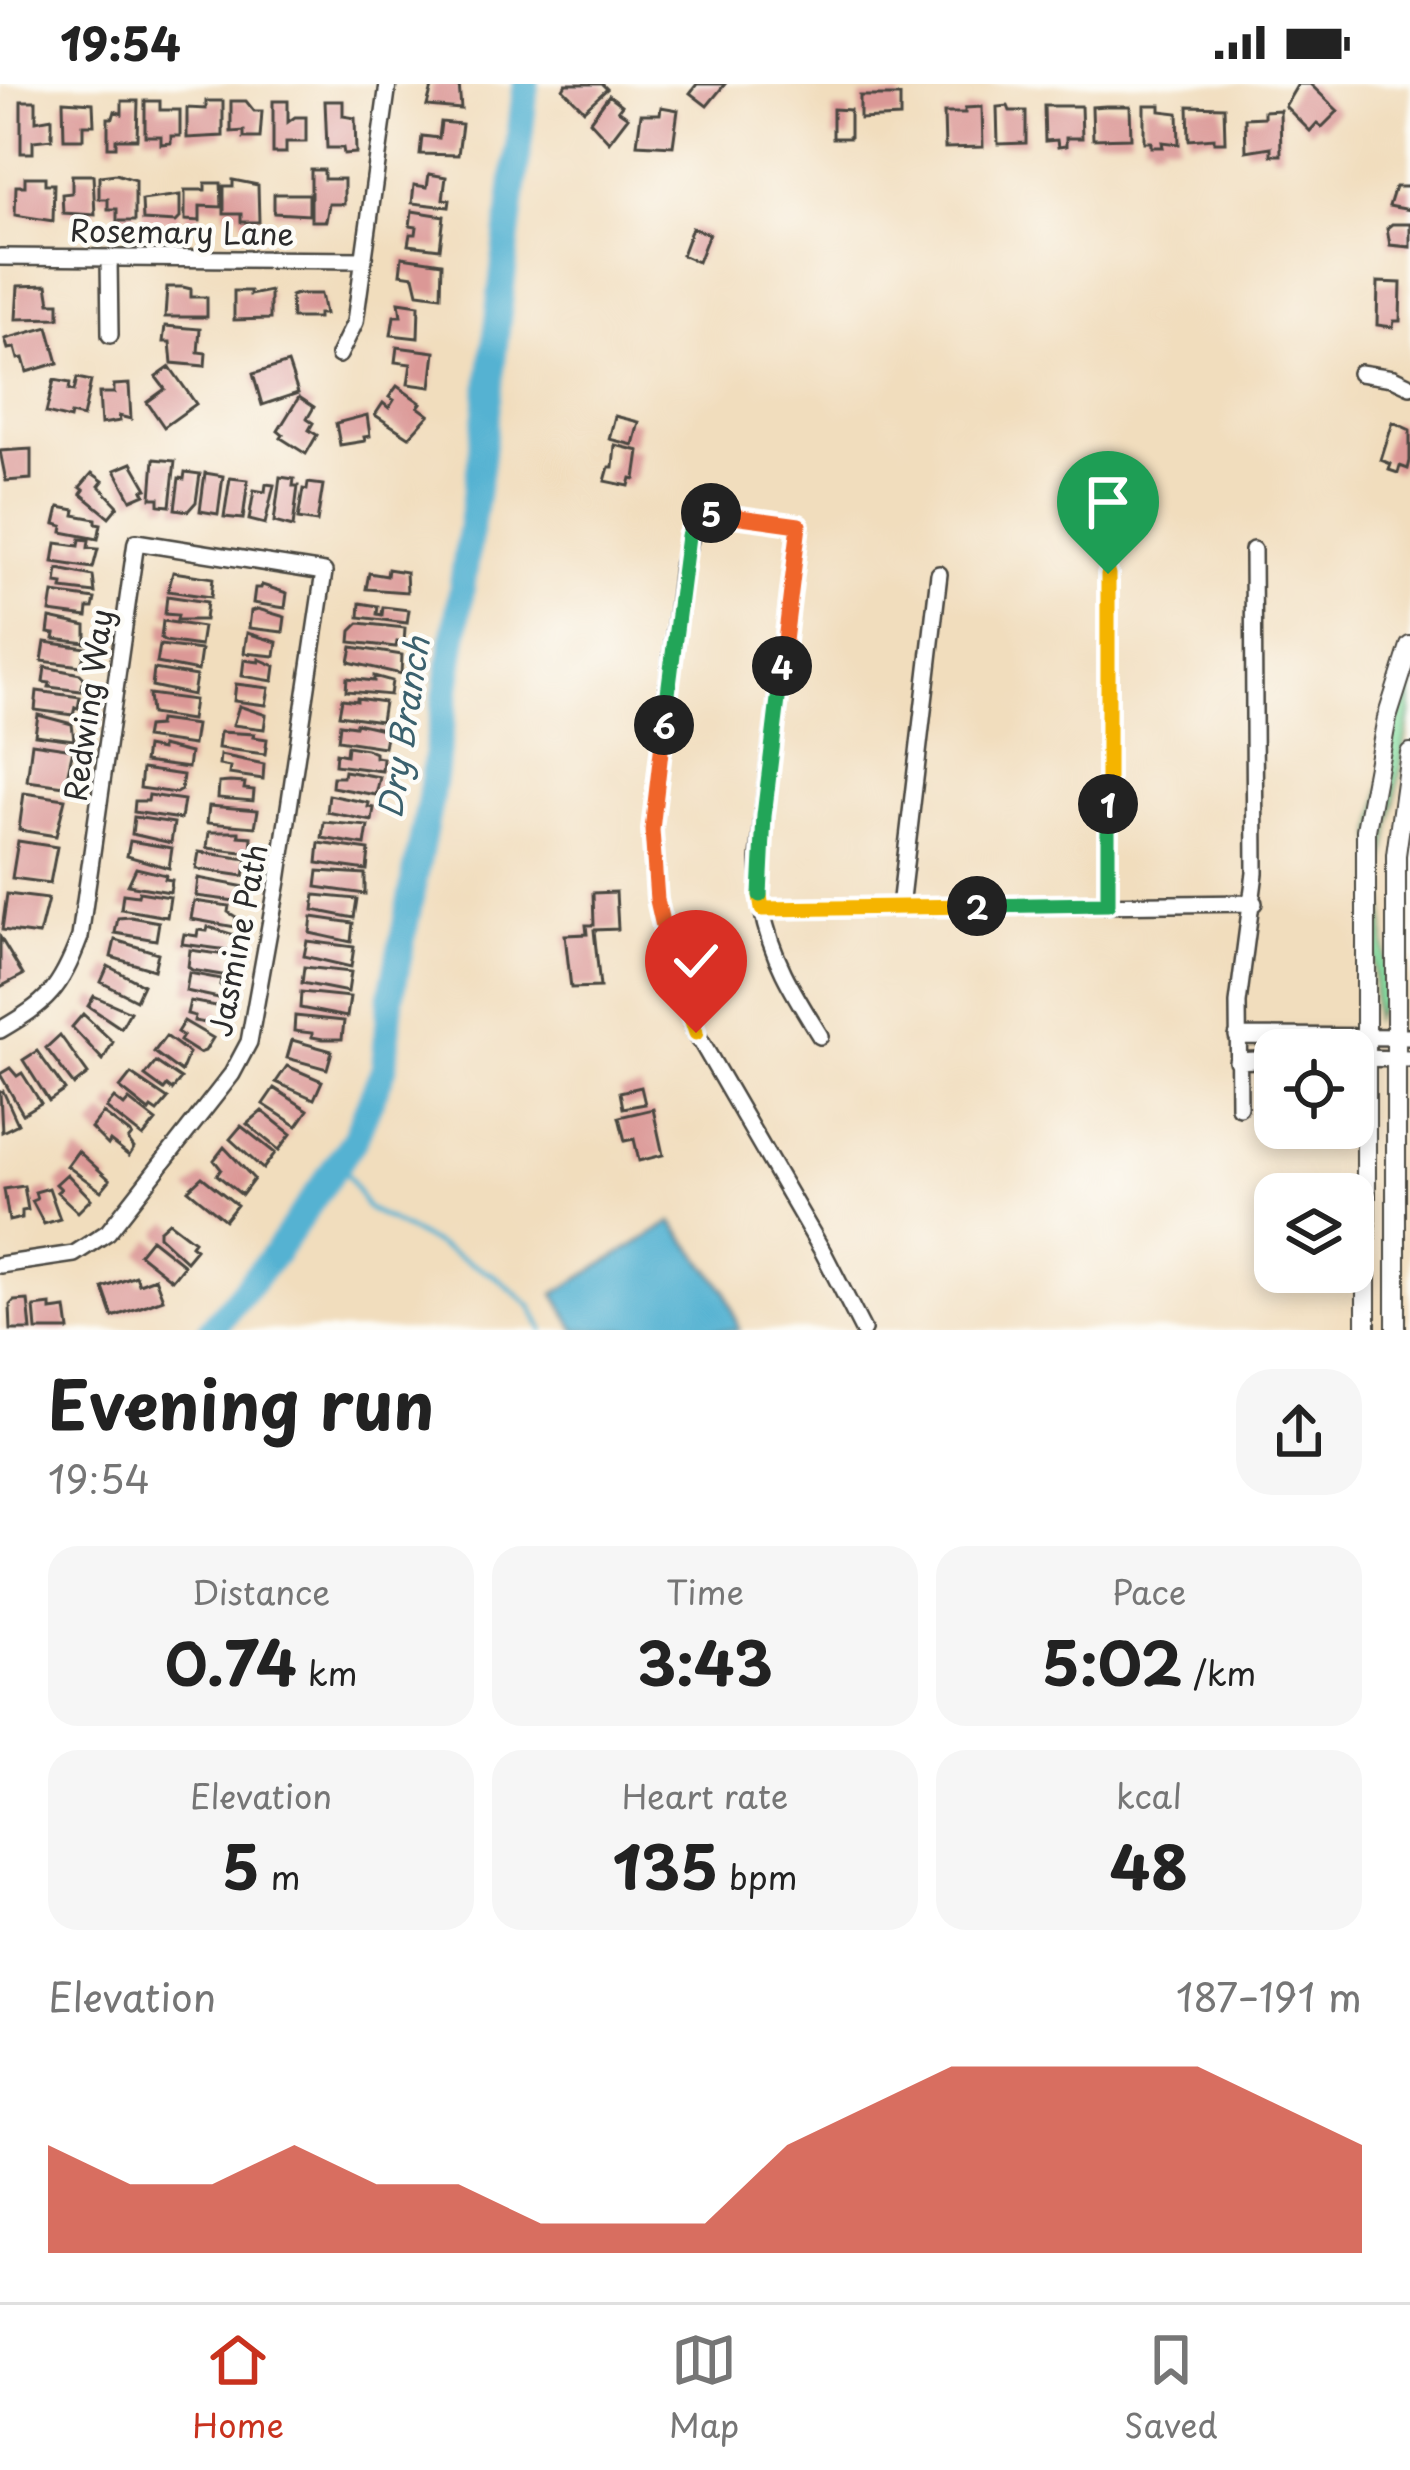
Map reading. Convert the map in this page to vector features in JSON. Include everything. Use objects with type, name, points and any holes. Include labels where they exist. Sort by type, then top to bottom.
[{"type":"street","points":[[339,355],[355,322],[388,84]]},
{"type":"street","name":"Rosemary Lane","points":[[0,257],[364,260]]},
{"type":"street","points":[[109,258],[110,335]]},
{"type":"street","points":[[1360,373],[1410,386]]},
{"type":"street","points":[[820,1036],[780,971],[762,909],[759,860],[799,525],[699,511],[682,566],[652,830],[657,900],[674,977],[696,1033],[863,1330]]},
{"type":"street","name":"Redwing Way","points":[[0,1030],[43,1005],[65,973],[80,937],[136,542],[324,572]]},
{"type":"street","points":[[1239,1107],[1237,1036],[1254,903],[1252,550]]},
{"type":"street","name":"Jasmine Path","points":[[0,1265],[74,1254],[108,1232],[239,1064],[253,1031],[324,572]]},
{"type":"street","points":[[900,908],[939,574]]},
{"type":"street","points":[[1108,574],[1108,904]]},
{"type":"street","points":[[1364,1029],[1366,830],[1387,718],[1410,646]]},
{"type":"street","points":[[1396,1330],[1402,1036],[1396,855],[1410,753]]},
{"type":"street","points":[[762,909],[1254,903]]},
{"type":"street","points":[[1237,1036],[1254,1038]]},
{"type":"street","points":[[1237,1061],[1254,1060]]},
{"type":"street","points":[[1361,1149],[1366,1330]]},
{"type":"green space","points":[[1410,668],[1410,712],[1384,865],[1385,1000],[1374,1019],[1374,833],[1388,745]]},
{"type":"water","points":[[672,1222],[725,1290],[739,1330],[576,1330],[554,1294]]},
{"type":"building","points":[[433,84],[459,84],[461,109],[427,106]]},
{"type":"building","points":[[566,84],[602,84],[607,89],[584,110],[563,89]]},
{"type":"building","points":[[697,84],[725,84],[707,106],[690,93]]},
{"type":"building","points":[[1298,84],[1310,84],[1338,111],[1322,127],[1317,123],[1310,131],[1285,106]]},
{"type":"building","points":[[609,95],[628,117],[609,142],[590,121]]},
{"type":"building","points":[[860,96],[900,96],[900,117],[860,119]]},
{"type":"building","points":[[21,101],[36,101],[36,121],[52,118],[52,139],[33,141],[33,153],[21,153]]},
{"type":"building","points":[[63,101],[93,103],[94,125],[83,125],[83,139],[64,139]]},
{"type":"building","points":[[122,101],[138,101],[137,139],[116,139],[116,147],[108,147],[108,118],[115,111],[122,114]]},
{"type":"building","points":[[145,101],[160,101],[160,110],[180,110],[180,136],[161,144],[161,136],[145,136]]},
{"type":"building","points":[[206,101],[223,101],[223,136],[187,138],[187,108],[206,109]]},
{"type":"building","points":[[231,101],[246,101],[254,111],[262,111],[260,138],[244,138],[244,131],[231,132]]},
{"type":"building","points":[[273,101],[288,101],[288,122],[306,117],[306,142],[286,142],[286,153],[273,153]]},
{"type":"building","points":[[325,101],[343,101],[343,116],[355,118],[356,153],[327,148]]},
{"type":"building","points":[[1144,105],[1160,105],[1160,111],[1178,113],[1179,144],[1162,142],[1163,147],[1151,147],[1151,142],[1144,142]]},
{"type":"building","points":[[1008,106],[1010,111],[1026,111],[1026,143],[998,144],[997,107]]},
{"type":"building","points":[[1044,106],[1081,106],[1082,138],[1066,138],[1066,146],[1058,147],[1057,140],[1045,141]]},
{"type":"building","points":[[1130,106],[1131,138],[1093,139],[1092,107]]},
{"type":"building","points":[[1188,106],[1224,107],[1225,142],[1189,140]]},
{"type":"building","points":[[661,107],[678,110],[673,146],[637,144],[641,114],[660,114]]},
{"type":"building","points":[[982,107],[983,147],[945,148],[944,113]]},
{"type":"building","points":[[833,109],[850,110],[850,138],[833,138]]},
{"type":"building","points":[[1280,110],[1281,155],[1271,155],[1271,147],[1246,151],[1245,118]]},
{"type":"building","points":[[441,122],[462,124],[458,155],[420,154],[422,136],[439,138]]},
{"type":"building","points":[[311,170],[324,170],[324,179],[344,179],[344,204],[329,204],[326,221],[311,221]]},
{"type":"building","points":[[116,174],[135,180],[135,221],[117,221],[117,209],[108,209],[108,199],[99,199],[99,176]]},
{"type":"building","points":[[429,174],[446,177],[443,199],[450,200],[449,207],[412,203],[414,185],[427,187]]},
{"type":"building","points":[[72,175],[93,175],[95,215],[63,213],[62,194],[72,193]]},
{"type":"building","points":[[25,177],[45,177],[45,184],[54,184],[53,221],[15,215],[16,186],[25,186]]},
{"type":"building","points":[[233,180],[258,185],[259,222],[241,222],[241,214],[224,214],[224,186],[233,186]]},
{"type":"building","points":[[205,183],[221,183],[222,207],[200,206],[200,221],[185,220],[185,190],[205,190]]},
{"type":"building","points":[[1395,187],[1410,187],[1410,210],[1389,206]]},
{"type":"building","points":[[274,194],[309,194],[309,215],[274,213]]},
{"type":"building","points":[[180,195],[176,222],[143,220],[142,200]]},
{"type":"building","points":[[412,211],[444,216],[440,249],[408,245],[417,227],[410,226]]},
{"type":"building","points":[[1410,224],[1410,247],[1390,245],[1387,228]]},
{"type":"building","points":[[692,228],[709,234],[698,262],[682,255]]},
{"type":"building","points":[[402,257],[442,263],[441,296],[418,293],[414,276],[400,274]]},
{"type":"building","points":[[1378,282],[1401,283],[1400,321],[1394,321],[1393,327],[1377,325]]},
{"type":"building","points":[[47,285],[50,303],[59,303],[59,318],[16,319],[18,286]]},
{"type":"building","points":[[167,287],[191,289],[191,297],[207,297],[207,317],[165,317]]},
{"type":"building","points":[[234,291],[250,291],[250,295],[270,291],[270,319],[234,320]]},
{"type":"building","points":[[321,294],[325,314],[292,318],[291,296]]},
{"type":"building","points":[[399,302],[419,305],[418,338],[391,335],[394,316],[401,316]]},
{"type":"building","points":[[165,326],[200,329],[198,352],[206,353],[205,366],[172,363],[170,342],[163,342]]},
{"type":"building","points":[[48,327],[58,363],[27,372],[23,358],[18,359],[15,348],[8,349],[5,339]]},
{"type":"building","points":[[397,347],[435,352],[431,387],[408,384],[411,364],[395,362]]},
{"type":"building","points":[[288,363],[298,393],[262,405],[253,374]]},
{"type":"building","points":[[170,367],[196,404],[164,427],[147,402],[165,389],[156,377]]},
{"type":"building","points":[[77,378],[91,381],[83,417],[46,413],[54,380],[70,383],[69,390],[74,391]]},
{"type":"building","points":[[129,384],[131,419],[119,416],[120,421],[101,424],[99,393],[114,393],[114,385]]},
{"type":"building","points":[[397,386],[429,415],[409,437],[375,415],[383,403],[389,408],[394,400],[389,397]]},
{"type":"building","points":[[299,397],[314,407],[307,419],[313,423],[309,430],[317,435],[306,454],[278,431]]},
{"type":"building","points":[[367,415],[370,436],[340,445],[336,423]]},
{"type":"building","points":[[615,416],[639,422],[633,445],[609,439]]},
{"type":"building","points":[[1393,422],[1410,430],[1408,469],[1400,466],[1398,473],[1381,460]]},
{"type":"building","points":[[615,445],[639,451],[635,479],[631,478],[629,486],[605,481],[613,467]]},
{"type":"building","points":[[31,449],[31,479],[6,481],[0,451]]},
{"type":"building","points":[[154,459],[175,461],[170,506],[151,498]]},
{"type":"building","points":[[132,463],[147,489],[131,500],[115,470]]},
{"type":"building","points":[[185,472],[200,474],[196,502],[188,511],[175,509],[179,478],[184,479]]},
{"type":"building","points":[[92,473],[103,481],[99,486],[118,506],[109,517],[81,494],[80,487]]},
{"type":"building","points":[[205,473],[223,476],[218,514],[200,511]]},
{"type":"building","points":[[280,477],[294,479],[293,486],[298,486],[293,527],[274,522]]},
{"type":"building","points":[[230,478],[248,480],[243,519],[224,517]]},
{"type":"building","points":[[308,483],[323,485],[317,522],[298,519]]},
{"type":"building","points":[[266,484],[274,485],[265,524],[249,520],[254,490],[265,492]]},
{"type":"building","points":[[59,507],[96,519],[101,524],[98,539],[62,532],[63,526],[55,524]]},
{"type":"building","points":[[80,539],[89,540],[88,548],[98,549],[93,568],[53,562],[56,543],[79,546]]},
{"type":"building","points":[[58,569],[93,576],[95,593],[62,589],[63,584],[56,583]]},
{"type":"building","points":[[388,569],[406,572],[407,592],[366,589],[369,573],[387,576]]},
{"type":"building","points":[[173,572],[213,578],[211,597],[168,591]]},
{"type":"building","points":[[262,585],[287,593],[285,608],[253,603],[255,588]]},
{"type":"building","points":[[53,593],[95,599],[93,608],[88,608],[87,617],[50,612]]},
{"type":"building","points":[[167,596],[207,602],[205,620],[177,620],[178,615],[165,614]]},
{"type":"building","points":[[360,603],[378,606],[377,614],[382,615],[383,607],[409,610],[407,623],[359,617]]},
{"type":"building","points":[[251,611],[285,617],[283,632],[249,628]]},
{"type":"building","points":[[50,618],[86,626],[86,643],[54,639],[55,634],[48,633]]},
{"type":"building","points":[[163,621],[203,627],[200,646],[165,641],[161,638]]},
{"type":"building","points":[[359,623],[405,628],[404,643],[397,642],[396,647],[350,642],[351,631]]},
{"type":"building","points":[[247,633],[277,642],[275,656],[244,653]]},
{"type":"building","points":[[45,642],[86,648],[81,666],[42,661]]},
{"type":"building","points":[[160,645],[201,650],[198,671],[157,663]]},
{"type":"building","points":[[352,647],[402,655],[401,674],[349,662]]},
{"type":"building","points":[[259,659],[275,666],[273,681],[242,676],[244,660]]},
{"type":"building","points":[[45,667],[80,674],[84,678],[81,691],[49,687],[50,683],[43,682]]},
{"type":"building","points":[[154,669],[196,676],[193,695],[152,686]]},
{"type":"building","points":[[374,676],[392,681],[390,695],[346,691],[347,678],[374,681]]},
{"type":"building","points":[[236,684],[269,688],[266,705],[234,701]]},
{"type":"building","points":[[37,691],[80,697],[78,708],[73,715],[35,710]]},
{"type":"building","points":[[149,694],[194,700],[191,720],[151,714]]},
{"type":"building","points":[[342,699],[384,702],[381,721],[339,715]]},
{"type":"building","points":[[239,706],[266,715],[264,729],[233,725]]},
{"type":"building","points":[[38,715],[72,724],[74,740],[35,735]]},
{"type":"building","points":[[159,720],[196,725],[193,745],[145,738],[147,727],[158,726]]},
{"type":"building","points":[[340,724],[387,730],[384,747],[338,740]]},
{"type":"building","points":[[220,732],[267,739],[265,754],[218,748]]},
{"type":"building","points":[[32,743],[73,749],[65,786],[27,781]]},
{"type":"building","points":[[161,746],[190,753],[188,768],[144,762],[146,747],[161,750]]},
{"type":"building","points":[[347,746],[383,758],[382,771],[335,765],[336,753],[346,755]]},
{"type":"building","points":[[220,755],[264,764],[263,779],[229,774],[230,767],[219,765]]},
{"type":"building","points":[[142,769],[183,775],[181,790],[140,788]]},
{"type":"building","points":[[344,771],[380,777],[376,795],[332,787],[333,777],[343,777]]},
{"type":"building","points":[[219,783],[245,783],[244,789],[254,790],[253,801],[218,798]]},
{"type":"building","points":[[24,793],[65,799],[56,836],[19,830]]},
{"type":"building","points":[[149,795],[184,800],[181,819],[134,812],[135,801],[148,801]]},
{"type":"building","points":[[329,795],[369,803],[374,808],[372,821],[327,812]]},
{"type":"building","points":[[209,806],[258,810],[255,827],[207,823]]},
{"type":"building","points":[[134,817],[174,823],[171,843],[132,834]]},
{"type":"building","points":[[324,822],[368,826],[365,845],[322,838]]},
{"type":"building","points":[[209,832],[252,837],[251,853],[207,848]]},
{"type":"building","points":[[18,841],[57,847],[50,883],[12,878]]},
{"type":"building","points":[[130,841],[172,848],[169,868],[127,856]]},
{"type":"building","points":[[319,843],[369,850],[367,870],[317,863]]},
{"type":"building","points":[[199,852],[247,859],[244,876],[196,869]]},
{"type":"building","points":[[136,868],[166,875],[165,879],[172,880],[170,892],[128,885]]},
{"type":"building","points":[[318,871],[365,874],[365,894],[316,887]]},
{"type":"building","points":[[198,878],[245,887],[243,902],[196,896]]},
{"type":"building","points":[[139,892],[170,897],[167,917],[121,909],[123,894],[138,896]]},
{"type":"building","points":[[616,892],[618,929],[594,930],[600,987],[571,988],[565,935],[587,934],[586,925],[594,925],[593,893]]},
{"type":"building","points":[[7,894],[48,899],[39,935],[2,930]]},
{"type":"building","points":[[315,895],[357,899],[354,918],[313,910]]},
{"type":"building","points":[[194,901],[229,906],[228,912],[236,917],[235,927],[191,919]]},
{"type":"building","points":[[312,917],[353,923],[351,942],[310,933]]},
{"type":"building","points":[[118,918],[159,922],[156,940],[115,933]]},
{"type":"building","points":[[208,927],[238,936],[236,951],[182,944],[184,934],[197,936],[198,930]]},
{"type":"building","points":[[0,937],[23,975],[0,987]]},
{"type":"building","points":[[115,940],[158,953],[154,970],[111,957]]},
{"type":"building","points":[[307,941],[354,947],[351,967],[304,956]]},
{"type":"building","points":[[190,950],[233,956],[228,976],[192,970],[188,967]]},
{"type":"building","points":[[108,966],[143,985],[136,1000],[101,982]]},
{"type":"building","points":[[304,967],[351,972],[348,992],[302,983]]},
{"type":"building","points":[[189,973],[221,979],[220,985],[230,991],[228,1000],[186,991]]},
{"type":"building","points":[[301,992],[350,997],[347,1017],[300,1008]]},
{"type":"building","points":[[94,996],[130,1012],[121,1028],[88,1006]]},
{"type":"building","points":[[190,1001],[221,1007],[218,1021],[194,1021],[195,1016],[187,1014]]},
{"type":"building","points":[[83,1014],[113,1042],[103,1060],[72,1027]]},
{"type":"building","points":[[295,1016],[344,1021],[342,1039],[294,1031]]},
{"type":"building","points":[[184,1021],[213,1038],[205,1051],[199,1053],[180,1041],[183,1036],[177,1032]]},
{"type":"building","points":[[60,1035],[88,1074],[74,1085],[46,1048]]},
{"type":"building","points":[[166,1036],[189,1053],[181,1072],[154,1052]]},
{"type":"building","points":[[292,1040],[332,1051],[327,1069],[287,1058]]},
{"type":"building","points":[[37,1051],[65,1090],[49,1101],[23,1060]]},
{"type":"building","points":[[156,1062],[181,1079],[172,1090],[167,1086],[164,1090],[145,1076]]},
{"type":"building","points":[[287,1066],[322,1081],[314,1099],[276,1082]]},
{"type":"building","points":[[10,1068],[17,1076],[22,1073],[41,1103],[23,1114],[0,1074]]},
{"type":"building","points":[[131,1074],[168,1099],[157,1112],[120,1088]]},
{"type":"building","points":[[641,1087],[645,1104],[623,1108],[620,1092]]},
{"type":"building","points":[[274,1088],[308,1110],[297,1126],[263,1104]]},
{"type":"building","points":[[0,1092],[18,1124],[2,1132]]},
{"type":"building","points":[[114,1098],[124,1106],[129,1100],[156,1121],[143,1137],[106,1108]]},
{"type":"building","points":[[653,1109],[663,1155],[639,1161],[634,1139],[625,1141],[619,1117]]},
{"type":"building","points":[[262,1111],[291,1134],[279,1150],[247,1124]]},
{"type":"building","points":[[103,1113],[132,1135],[128,1140],[134,1148],[129,1156],[110,1141],[108,1145],[91,1128]]},
{"type":"building","points":[[241,1126],[275,1153],[263,1169],[230,1139]]},
{"type":"building","points":[[224,1147],[254,1179],[242,1195],[217,1175],[221,1169],[214,1160]]},
{"type":"building","points":[[78,1151],[110,1180],[101,1191],[67,1166]]},
{"type":"building","points":[[67,1174],[91,1199],[78,1212],[57,1192],[61,1189],[56,1184]]},
{"type":"building","points":[[202,1177],[237,1205],[225,1220],[188,1190]]},
{"type":"building","points":[[24,1186],[28,1210],[22,1211],[22,1218],[9,1221],[4,1189]]},
{"type":"building","points":[[49,1188],[60,1219],[44,1224],[32,1201],[37,1199],[35,1192]]},
{"type":"building","points":[[169,1222],[194,1241],[191,1245],[196,1249],[186,1261],[159,1236]]},
{"type":"building","points":[[151,1239],[184,1265],[172,1280],[139,1254]]},
{"type":"building","points":[[136,1276],[139,1284],[155,1278],[163,1299],[113,1317],[103,1288]]},
{"type":"building","points":[[28,1300],[31,1330],[11,1330],[10,1305]]},
{"type":"building","points":[[51,1305],[51,1310],[66,1308],[69,1330],[36,1330],[34,1307]]},
{"type":"waterway","name":"Dry Branch","points":[[211,1330],[276,1252],[354,1140],[384,1068],[391,997],[430,800],[480,466],[526,84]]},
{"type":"waterway","points":[[339,1160],[367,1208],[495,1276],[532,1307],[543,1330]]},
{"type":"route","points":[[696,1033],[674,977],[657,900],[652,830],[682,566],[699,511],[799,525],[759,860],[762,909],[1108,904],[1108,574]]}]
